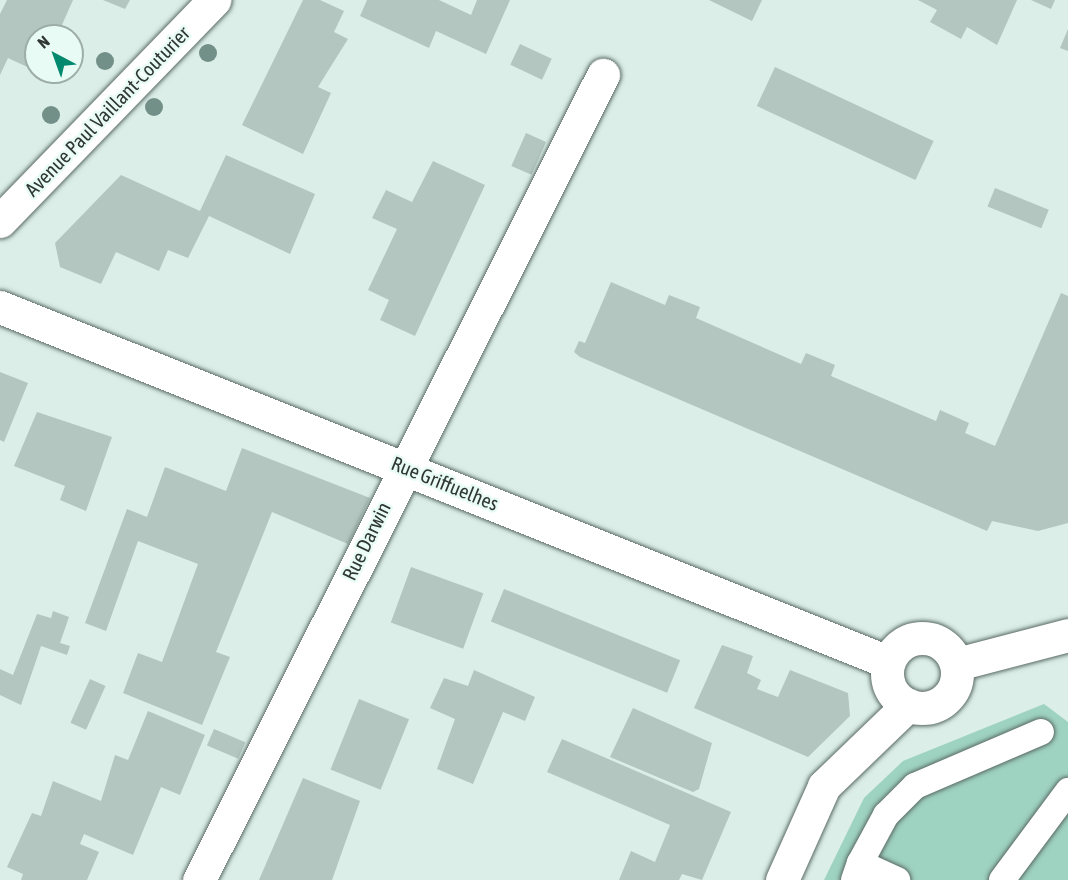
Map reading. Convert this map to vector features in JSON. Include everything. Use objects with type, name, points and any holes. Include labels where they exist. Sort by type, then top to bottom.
[{"type":"street","name":"Avenue Paul Vaillant-Couturier","points":[[0,221],[214,0]]},
{"type":"street","name":"Rue Darwin","points":[[199,880],[403,467],[603,75]]},
{"type":"street","name":"Rue Griffuelhes","points":[[0,307],[888,662]]},
{"type":"street","points":[[957,664],[1068,635]]},
{"type":"street","points":[[922,638],[942,643],[957,664],[949,697],[929,708],[908,705],[890,688],[888,662],[902,644],[922,638]]},
{"type":"street","points":[[782,880],[824,786],[908,705]]},
{"type":"lane","points":[[897,880],[857,872],[886,815],[915,786],[1041,732]]},
{"type":"lane","points":[[1002,880],[1068,791]]},
{"type":"green space","points":[[1044,704],[1068,722],[1068,880],[824,880],[864,798],[903,761]]},
{"type":"building","points":[[7,0],[73,0],[62,24],[24,24],[24,65],[8,58],[0,75],[0,14]]},
{"type":"building","points":[[103,0],[130,0],[125,9]]},
{"type":"building","points":[[303,0],[320,0],[344,11],[334,32],[348,39],[318,87],[331,93],[303,154],[242,125]]},
{"type":"building","points":[[367,0],[439,0],[471,15],[477,0],[510,0],[486,54],[436,31],[429,48],[360,16]]},
{"type":"building","points":[[709,0],[762,0],[752,21]]},
{"type":"building","points":[[918,0],[1017,0],[997,45],[967,27],[961,39],[930,22],[937,10]]},
{"type":"building","points":[[1031,0],[1055,0],[1051,9]]},
{"type":"building","points":[[1068,29],[1068,51],[1060,48]]},
{"type":"building","points":[[520,44],[552,59],[542,80],[510,65]]},
{"type":"building","points":[[775,67],[934,141],[915,180],[757,106]]},
{"type":"building","points":[[526,133],[546,142],[531,175],[511,166]]},
{"type":"building","points":[[226,155],[315,194],[290,254],[209,216],[188,258],[168,250],[159,271],[116,252],[101,284],[60,267],[55,243],[121,175],[200,211]]},
{"type":"building","points":[[433,161],[485,185],[415,336],[380,320],[389,300],[368,290],[397,229],[372,218],[386,190],[412,202]]},
{"type":"building","points":[[995,188],[1049,210],[1041,228],[988,207]]},
{"type":"building","points":[[611,282],[665,305],[669,295],[700,307],[696,318],[801,364],[806,353],[835,365],[831,376],[936,421],[940,410],[969,423],[965,433],[995,446],[1061,293],[1068,296],[1068,523],[1038,531],[992,521],[987,531],[580,357],[574,352],[579,341],[585,343]]},
{"type":"building","points":[[0,372],[28,383],[4,442],[0,440]]},
{"type":"building","points":[[37,412],[112,437],[86,511],[60,500],[65,486],[14,466]]},
{"type":"building","points":[[242,448],[370,498],[348,544],[272,512],[216,652],[230,657],[202,725],[123,693],[138,653],[162,662],[198,564],[138,541],[106,631],[85,623],[127,509],[147,517],[165,467],[226,491]]},
{"type":"building","points":[[411,567],[483,593],[463,649],[391,622]]},
{"type":"building","points":[[504,589],[680,660],[667,693],[491,621]]},
{"type":"building","points":[[53,611],[69,617],[60,643],[70,646],[67,655],[41,646],[21,705],[0,695],[0,669],[13,675],[37,614],[51,618]]},
{"type":"building","points":[[722,645],[753,656],[747,673],[761,680],[757,689],[778,697],[790,670],[848,693],[850,716],[808,757],[694,708]]},
{"type":"building","points":[[474,670],[535,697],[525,721],[503,712],[473,784],[437,769],[455,719],[430,708],[444,678],[468,686]]},
{"type":"building","points":[[90,679],[106,686],[86,730],[70,723]]},
{"type":"building","points":[[359,699],[409,719],[381,790],[331,769]]},
{"type":"building","points":[[633,708],[712,743],[699,789],[693,792],[610,757]]},
{"type":"building","points":[[148,711],[205,735],[180,795],[161,787],[133,855],[84,834],[80,844],[99,852],[87,880],[21,880],[23,874],[7,867],[32,813],[41,816],[53,781],[101,801],[115,755],[128,760]]},
{"type":"building","points":[[214,729],[245,742],[238,759],[207,746]]},
{"type":"building","points":[[562,739],[731,812],[702,880],[682,874],[679,880],[619,880],[631,851],[655,862],[670,825],[547,772]]},
{"type":"building","points":[[303,778],[360,801],[332,880],[259,880]]}]
